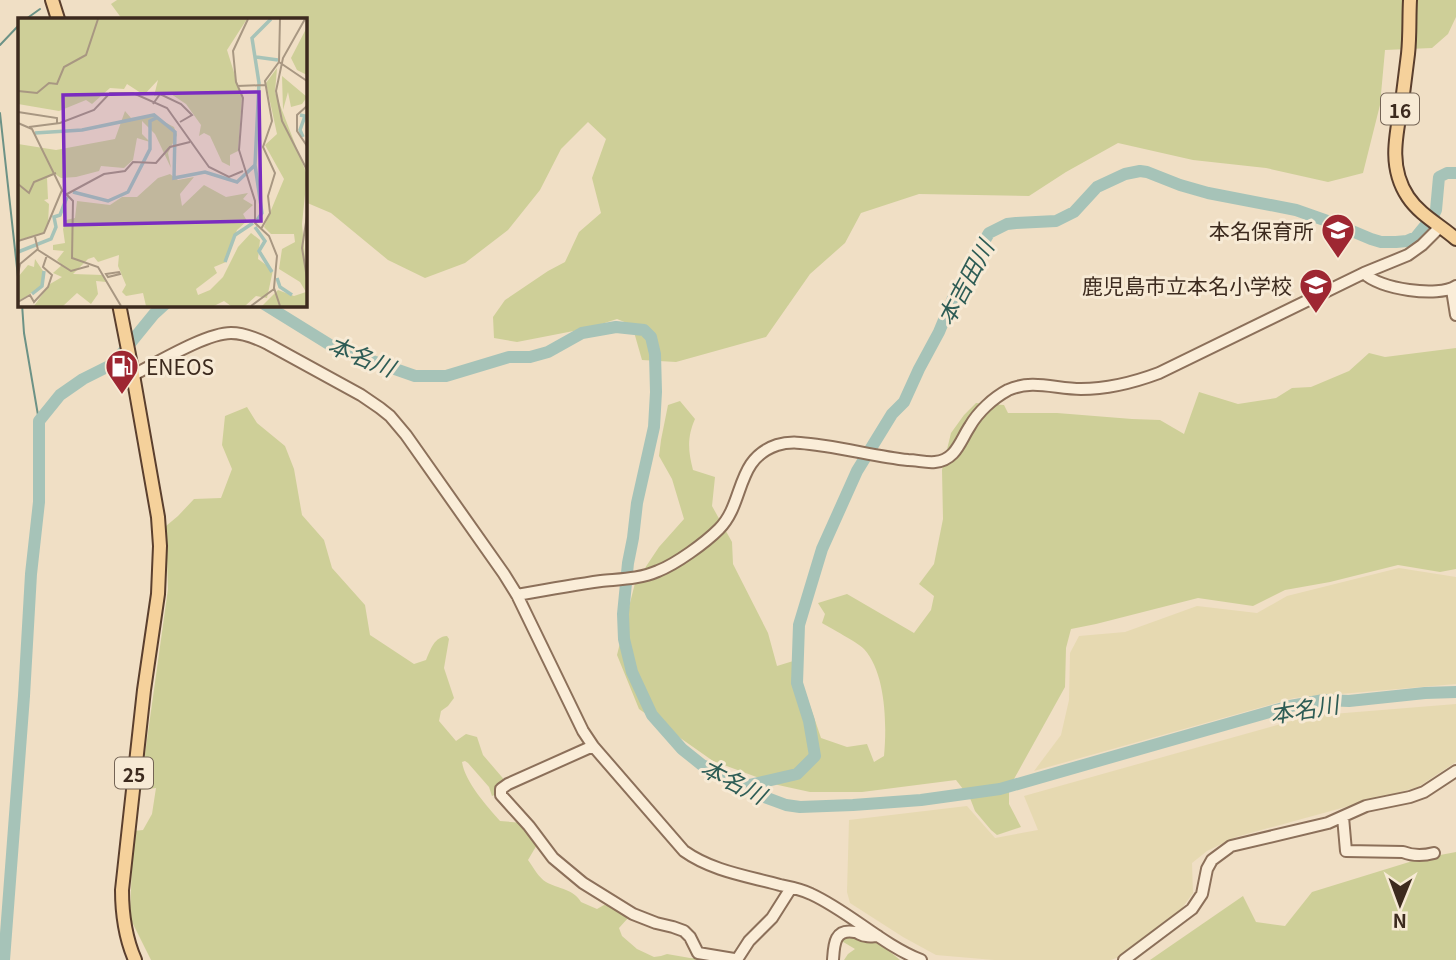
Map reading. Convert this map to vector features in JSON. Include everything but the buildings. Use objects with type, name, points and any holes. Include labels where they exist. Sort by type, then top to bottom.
[{"type":"main road","points":[[52,0],[58,18]]},
{"type":"main road","name":"16","points":[[1410,0],[1408,52],[1394,159],[1402,188],[1420,211],[1456,239]]},
{"type":"main road","name":"25","points":[[119,306],[158,517],[160,546],[158,594],[144,690],[122,890],[124,928],[135,960]]},
{"type":"street","points":[[517,595],[637,578],[669,566],[727,520],[748,468],[768,449],[788,442],[807,443],[875,456],[935,462],[945,460],[954,453],[980,412],[1009,390],[1035,384],[1094,388],[1147,378],[1415,251],[1436,224]]},
{"type":"street","points":[[1364,273],[1369,279],[1399,289],[1454,288],[1456,315]]},
{"type":"street","points":[[133,375],[206,338],[233,333],[268,344],[361,396],[390,416],[517,595],[583,731],[593,746],[675,841],[696,860],[719,869],[808,892],[834,905],[878,936],[921,960]]},
{"type":"street","points":[[593,746],[501,789],[501,795],[554,858],[583,883],[633,914],[684,931],[698,953],[734,959],[738,958],[748,941],[772,918],[791,888]]},
{"type":"street","points":[[1124,960],[1192,909],[1202,894],[1207,869],[1212,860],[1231,846],[1328,823],[1366,806],[1410,797],[1424,792],[1456,771]]},
{"type":"street","points":[[1343,817],[1346,851],[1403,852],[1410,855],[1434,853]]},
{"type":"street","points":[[833,960],[834,944],[837,937],[844,932],[878,936]]},
{"type":"shaded area","points":[[1399,568],[1456,577],[1456,684],[1294,698],[1034,771],[1061,735],[1069,700],[1070,653],[1079,636],[1125,632],[1197,606],[1257,613],[1287,596]]},
{"type":"shaded area","points":[[1456,704],[1456,762],[1418,787],[1236,837],[1207,851],[1192,863],[1193,893],[1175,918],[1124,955],[1111,960],[994,960],[936,955],[850,903],[847,892],[849,820],[967,806],[995,838],[1038,830],[1024,796],[1302,718]]},
{"type":"green space","points":[[117,0],[1456,0],[1456,17],[1448,34],[1432,48],[1385,50],[1380,105],[1363,173],[1328,182],[1266,168],[1193,160],[1118,143],[1029,196],[919,194],[861,213],[845,243],[810,274],[766,337],[676,362],[642,360],[632,325],[617,319],[589,328],[517,342],[494,338],[493,317],[505,300],[565,262],[579,232],[601,213],[592,178],[606,139],[588,122],[561,149],[540,190],[508,230],[465,263],[425,278],[388,260],[331,213],[306,202],[306,18],[121,18],[111,4]]},
{"type":"green space","points":[[1456,348],[1456,569],[1440,572],[1398,565],[1285,590],[1253,606],[1198,598],[1071,629],[1066,648],[1065,687],[1009,788],[1009,804],[1021,827],[997,835],[975,811],[970,798],[956,780],[862,792],[810,792],[778,785],[713,761],[639,709],[617,655],[635,583],[659,547],[684,519],[672,479],[659,456],[668,405],[680,401],[695,419],[689,444],[693,470],[715,477],[712,506],[732,542],[733,564],[768,633],[777,666],[803,658],[803,685],[821,738],[847,747],[867,744],[874,762],[884,756],[885,743],[885,715],[877,671],[864,649],[822,623],[825,614],[818,603],[847,594],[914,633],[931,610],[934,596],[919,584],[934,564],[943,519],[942,470],[951,433],[976,403],[1004,405],[1008,413],[1057,413],[1160,420],[1184,434],[1199,392],[1238,404],[1276,398],[1292,388],[1311,387],[1349,371],[1369,353],[1385,357]]},
{"type":"green space","points":[[247,407],[257,423],[285,446],[294,469],[302,515],[324,540],[332,568],[365,605],[370,635],[414,664],[426,660],[433,644],[439,639],[447,636],[449,639],[444,668],[454,698],[441,711],[439,721],[456,741],[466,734],[477,737],[483,755],[507,783],[492,796],[489,787],[468,763],[462,762],[472,786],[500,821],[523,823],[538,843],[528,860],[539,875],[546,882],[570,892],[581,902],[597,909],[604,905],[616,907],[628,918],[619,928],[622,936],[637,949],[654,957],[667,954],[723,960],[151,960],[130,918],[133,831],[143,830],[152,814],[156,788],[140,790],[168,589],[166,526],[194,499],[221,498],[232,469],[222,445],[225,416]]},
{"type":"green space","points":[[1456,852],[1456,960],[1150,960],[1243,896],[1256,922],[1285,926],[1312,892],[1419,859]]},
{"type":"green space","points":[[845,934],[876,940],[900,960],[844,960],[855,949],[840,940]]},
{"type":"waterway","points":[[27,18],[40,9]]},
{"type":"waterway","points":[[0,45],[18,26]]},
{"type":"waterway","points":[[0,113],[18,277]]},
{"type":"waterway","name":"本吉田川","points":[[745,786],[797,774],[815,756],[809,721],[797,683],[799,625],[822,549],[857,471],[892,414],[904,402],[956,291],[989,233],[1007,224],[1056,221],[1074,212],[1097,187],[1125,174],[1140,171],[1208,193],[1296,210],[1381,242],[1407,241],[1416,237],[1433,216],[1439,177],[1456,173]]},
{"type":"waterway","points":[[22,306],[39,421]]},
{"type":"waterway","name":"本名川","points":[[4,960],[31,574],[39,502],[39,421],[60,395],[109,366],[119,357],[163,306]]},
{"type":"waterway","name":"本名川","points":[[267,306],[335,348],[415,376],[446,376],[509,357],[530,357],[548,352],[582,333],[616,327],[644,330],[651,337],[655,354],[656,392],[654,427],[637,503],[623,614],[624,639],[632,672],[652,715],[682,749],[702,765],[762,796],[786,805],[800,807],[921,800],[1000,789],[1290,706],[1324,700],[1349,701],[1456,692]]},
{"type":"place","name":"本名保育所","points":[[1338,260]]},
{"type":"place","name":"鹿児島市立本名小学校","points":[[1316,315]]},
{"type":"place","name":"ENEOS","points":[[122,396]]}]
